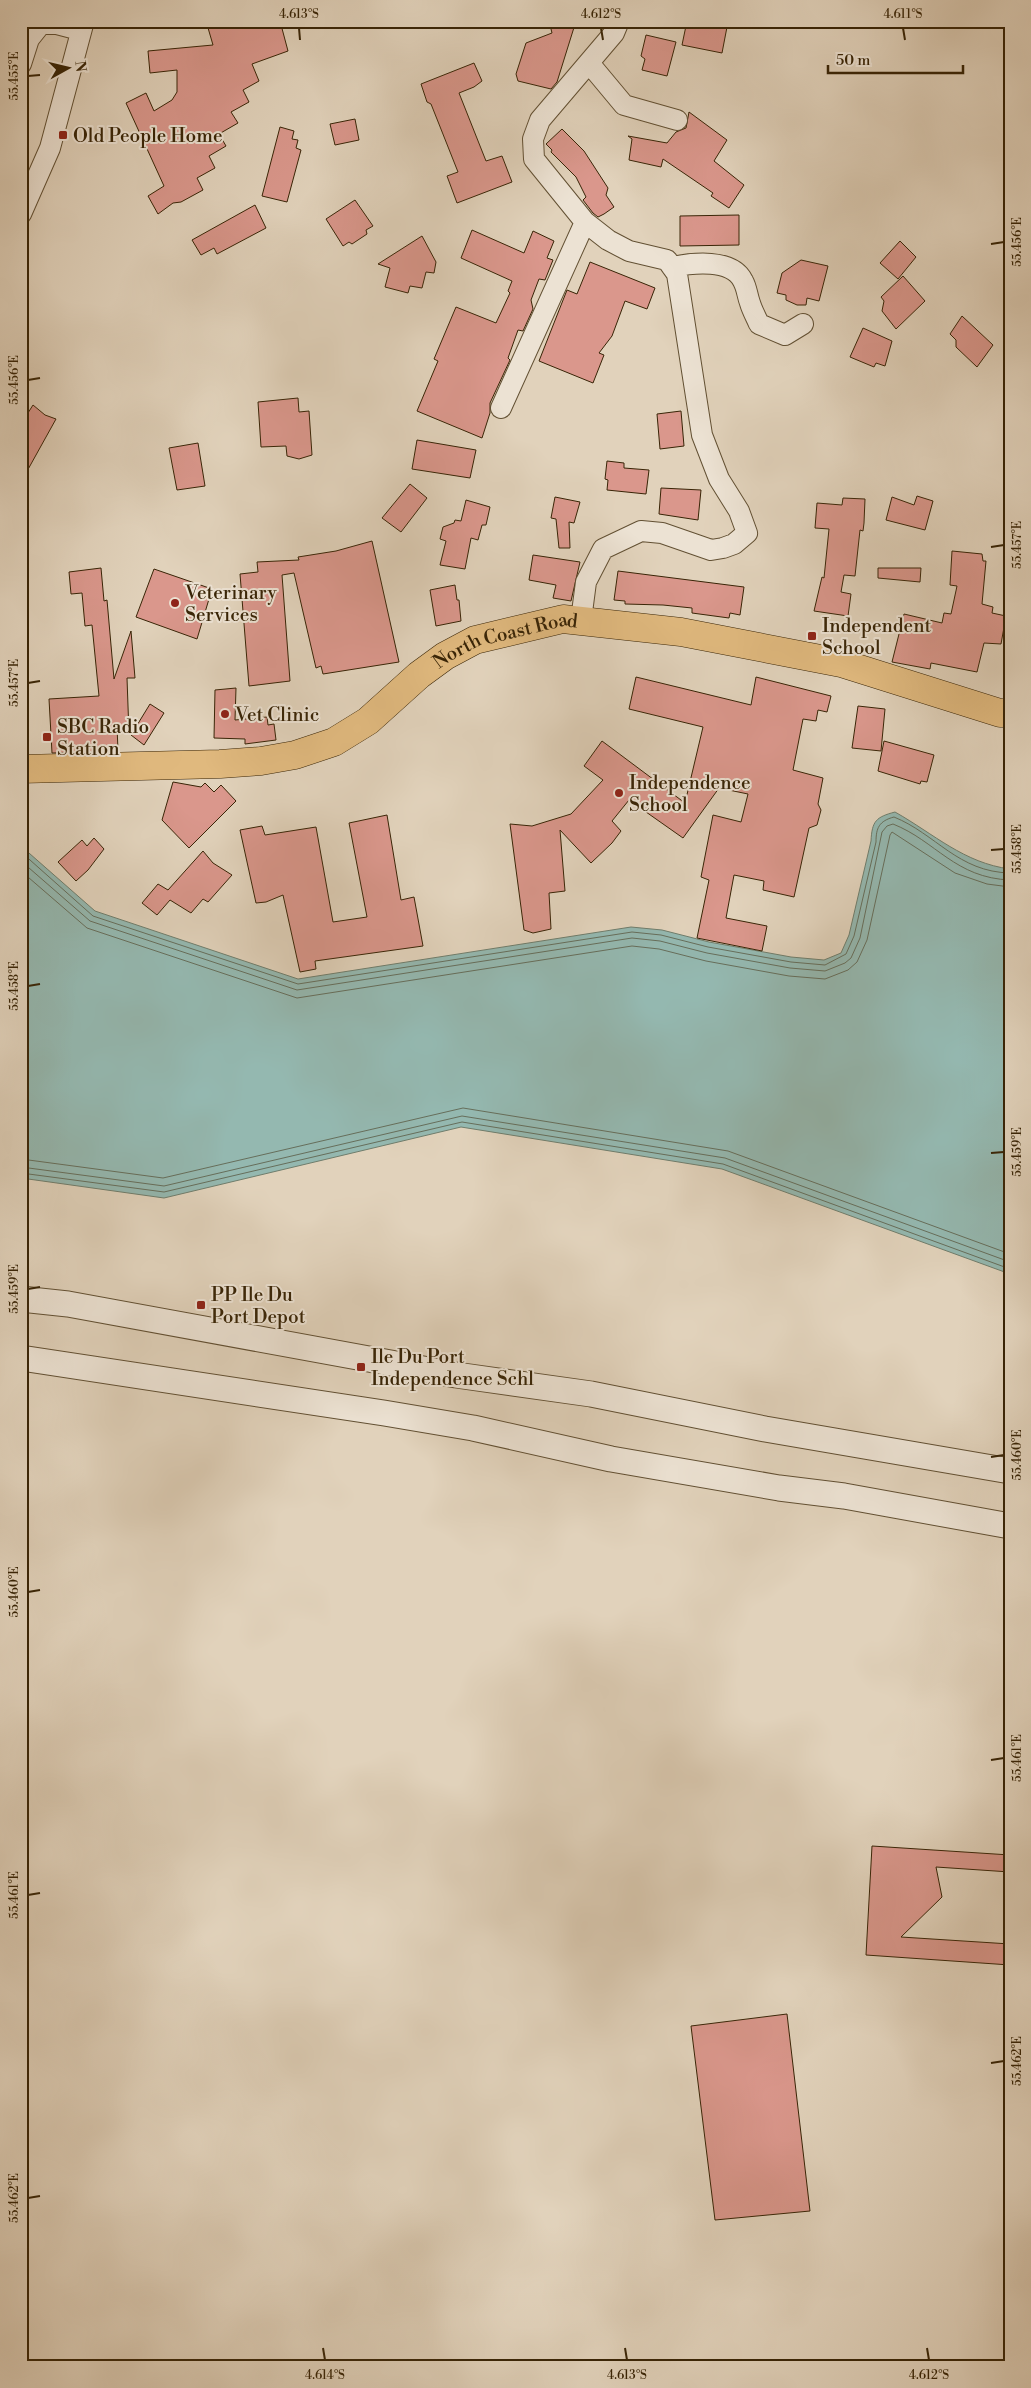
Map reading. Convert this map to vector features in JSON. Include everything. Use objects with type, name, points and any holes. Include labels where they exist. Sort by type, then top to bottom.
[{"type":"main road","name":"North Coast Road","points":[[21,768],[228,763],[261,761],[295,755],[334,742],[368,721],[419,675],[445,656],[474,640],[563,620],[581,620],[681,632],[841,663],[1000,713],[1010,713]]},
{"type":"street","points":[[581,620],[586,582],[603,549],[641,531],[662,533],[711,550],[734,544],[747,533],[739,510],[719,479],[702,435],[677,274],[667,260],[629,251],[608,240],[585,222],[534,159],[533,139],[540,120],[614,33],[619,21]]},
{"type":"street","points":[[21,64],[29,39],[41,24],[82,26],[50,148],[21,214]]},
{"type":"street","points":[[589,63],[624,105],[677,120]]},
{"type":"street","points":[[501,408],[585,222]]},
{"type":"street","points":[[672,267],[689,264],[713,265],[736,270],[742,279],[750,305],[759,324],[785,335],[803,324]]},
{"type":"street","points":[[21,1298],[68,1304],[456,1375],[591,1394],[765,1429],[1010,1471]]},
{"type":"street","points":[[21,1358],[473,1428],[611,1459],[778,1488],[844,1496],[1010,1526]]},
{"type":"water","points":[[895,812],[978,861],[1010,869],[1010,1274],[722,1169],[461,1127],[164,1198],[21,1178],[21,846],[95,911],[298,979],[631,927],[662,930],[709,942],[791,957],[824,960],[841,953],[849,935],[874,824],[879,818]]},
{"type":"building","points":[[206,21],[280,21],[288,51],[252,64],[259,81],[243,90],[249,102],[231,112],[238,123],[219,134],[226,146],[209,156],[215,168],[197,178],[203,190],[181,202],[173,203],[158,214],[148,196],[164,186],[126,103],[146,93],[154,111],[172,100],[177,92],[177,70],[150,73],[148,51],[213,45]]},
{"type":"building","points":[[549,21],[576,21],[557,82],[551,89],[518,81],[516,74],[526,43],[552,33]]},
{"type":"building","points":[[687,21],[699,21],[727,27],[722,53],[682,45]]},
{"type":"building","points":[[646,35],[676,42],[667,76],[642,70],[645,59],[641,56]]},
{"type":"building","points":[[474,63],[482,81],[474,87],[459,93],[486,161],[502,156],[512,182],[457,203],[447,176],[458,172],[421,84]]},
{"type":"building","points":[[689,112],[727,140],[714,161],[744,185],[729,208],[711,196],[713,193],[663,159],[661,167],[629,160],[632,139],[628,136],[667,143],[676,132],[686,128]]},
{"type":"building","points":[[355,119],[359,140],[335,145],[330,124]]},
{"type":"building","points":[[280,127],[294,131],[292,139],[298,140],[296,148],[301,150],[287,202],[262,196]]},
{"type":"building","points":[[562,129],[584,151],[608,188],[606,195],[614,207],[598,217],[583,200],[586,197],[576,177],[551,152],[552,150],[546,144]]},
{"type":"building","points":[[355,200],[373,226],[366,230],[367,234],[352,244],[349,242],[343,246],[326,219]]},
{"type":"building","points":[[255,205],[266,228],[217,254],[214,248],[201,255],[192,240]]},
{"type":"building","points":[[739,215],[739,245],[680,246],[680,216]]},
{"type":"building","points":[[472,230],[524,253],[533,231],[554,241],[547,258],[553,260],[545,280],[539,279],[531,300],[533,309],[523,331],[518,330],[508,358],[510,360],[490,403],[490,413],[482,438],[417,411],[438,361],[434,359],[456,307],[496,323],[510,293],[508,291],[512,281],[461,258]]},
{"type":"building","points":[[422,236],[436,262],[434,273],[426,272],[422,288],[410,286],[408,293],[385,287],[390,268],[378,264]]},
{"type":"building","points":[[900,241],[916,257],[898,279],[880,263]]},
{"type":"building","points":[[801,260],[828,266],[819,301],[807,298],[806,305],[797,305],[786,300],[786,295],[777,293],[782,273]]},
{"type":"building","points":[[590,262],[655,288],[647,309],[625,301],[612,336],[599,353],[604,355],[593,383],[539,361],[567,290],[577,294]]},
{"type":"building","points":[[903,276],[925,301],[896,329],[882,311],[884,301],[881,297]]},
{"type":"building","points":[[962,316],[993,345],[977,367],[956,347],[956,340],[950,334]]},
{"type":"building","points":[[863,328],[892,341],[885,366],[876,363],[874,367],[850,357]]},
{"type":"building","points":[[298,398],[299,412],[309,411],[312,455],[299,459],[287,456],[286,446],[261,447],[258,402]]},
{"type":"building","points":[[33,405],[45,415],[56,419],[21,482],[21,424]]},
{"type":"building","points":[[681,411],[684,446],[660,449],[657,414]]},
{"type":"building","points":[[417,440],[476,450],[470,478],[412,469]]},
{"type":"building","points":[[198,443],[205,486],[177,490],[169,448]]},
{"type":"building","points":[[607,461],[624,463],[624,468],[649,470],[646,494],[607,490],[608,480],[605,479]]},
{"type":"building","points":[[410,484],[427,498],[401,532],[382,518]]},
{"type":"building","points":[[661,488],[701,490],[698,520],[659,514]]},
{"type":"building","points":[[917,496],[933,501],[925,530],[886,520],[892,497],[914,505]]},
{"type":"building","points":[[555,497],[580,502],[574,523],[569,522],[570,548],[559,548],[556,519],[551,518]]},
{"type":"building","points":[[843,498],[865,499],[863,531],[860,530],[855,576],[844,575],[841,592],[851,594],[848,616],[814,611],[822,577],[824,578],[829,529],[815,528],[817,503],[842,505]]},
{"type":"building","points":[[466,500],[490,507],[486,525],[482,525],[478,540],[471,538],[465,569],[440,565],[446,541],[440,539],[443,527],[454,523],[455,520],[461,521]]},
{"type":"building","points":[[372,541],[399,662],[323,674],[321,666],[316,668],[294,573],[282,575],[290,681],[249,686],[240,574],[258,572],[257,562],[299,560],[298,557],[336,551]]},
{"type":"building","points":[[952,551],[982,554],[983,561],[986,561],[982,604],[993,607],[992,613],[1006,616],[1001,644],[984,643],[977,672],[931,663],[930,669],[892,662],[904,614],[942,623],[944,613],[951,614],[957,586],[950,585]]},
{"type":"building","points":[[533,555],[580,562],[571,601],[553,598],[556,585],[529,580]]},
{"type":"building","points":[[101,568],[104,601],[107,600],[114,679],[131,631],[135,678],[127,678],[129,734],[117,726],[118,751],[52,753],[49,699],[99,696],[92,625],[85,626],[82,593],[71,594],[69,572]]},
{"type":"building","points":[[878,568],[921,568],[920,582],[878,578]]},
{"type":"building","name":"Veterinary Services","points":[[154,569],[212,589],[197,639],[136,617]]},
{"type":"building","points":[[618,571],[744,587],[740,615],[730,613],[729,618],[692,613],[692,608],[625,604],[625,601],[614,600]]},
{"type":"building","points":[[455,585],[461,621],[436,626],[430,590]]},
{"type":"building","points":[[636,677],[751,705],[756,677],[831,696],[827,712],[818,710],[816,721],[803,719],[793,770],[823,778],[818,804],[821,810],[817,825],[809,828],[794,897],[763,890],[764,881],[734,875],[726,918],[767,926],[762,951],[697,938],[709,880],[701,877],[713,815],[741,822],[748,794],[719,788],[683,838],[629,800],[612,821],[621,831],[612,843],[591,863],[560,830],[565,891],[549,893],[551,929],[533,933],[524,930],[510,824],[532,826],[571,814],[603,780],[584,766],[602,741],[685,803],[703,727],[629,709]]},
{"type":"building","points":[[236,688],[235,720],[267,717],[268,725],[274,724],[276,740],[245,744],[245,739],[214,738],[215,690]]},
{"type":"building","points":[[150,704],[164,713],[144,745],[131,735]]},
{"type":"building","points":[[858,706],[885,709],[881,751],[852,748]]},
{"type":"building","points":[[884,741],[934,755],[927,782],[921,781],[920,784],[878,771]]},
{"type":"building","points":[[173,782],[201,787],[205,783],[214,792],[221,785],[236,801],[189,848],[162,820]]},
{"type":"building","points":[[387,815],[401,900],[414,897],[423,946],[315,961],[316,969],[300,972],[283,895],[266,902],[256,903],[240,830],[262,826],[265,835],[316,827],[333,922],[367,917],[349,823]]},
{"type":"building","points":[[94,838],[104,849],[88,870],[76,881],[58,862],[82,840],[87,846]]},
{"type":"building","points":[[203,851],[213,863],[232,875],[208,902],[203,899],[191,913],[170,900],[157,915],[142,903],[158,884],[168,890]]},
{"type":"building","points":[[872,1846],[1010,1855],[1010,1872],[936,1867],[942,1897],[901,1937],[1010,1944],[1010,1965],[866,1955]]},
{"type":"building","points":[[787,2014],[810,2211],[715,2220],[691,2026]]},
{"type":"place","name":"Old People Home","points":[[63,135]]},
{"type":"place","name":"Veterinary Services","points":[[175,603]]},
{"type":"place","name":"Independent School","points":[[812,636]]},
{"type":"place","name":"Vet Clinic","points":[[225,714]]},
{"type":"place","name":"SBC Radio Station","points":[[47,737]]},
{"type":"place","name":"Independence School","points":[[619,793]]},
{"type":"place","name":"PP Ile Du Port Depot","points":[[201,1305]]},
{"type":"place","name":"Ile Du Port Independence Schl","points":[[361,1367]]}]
